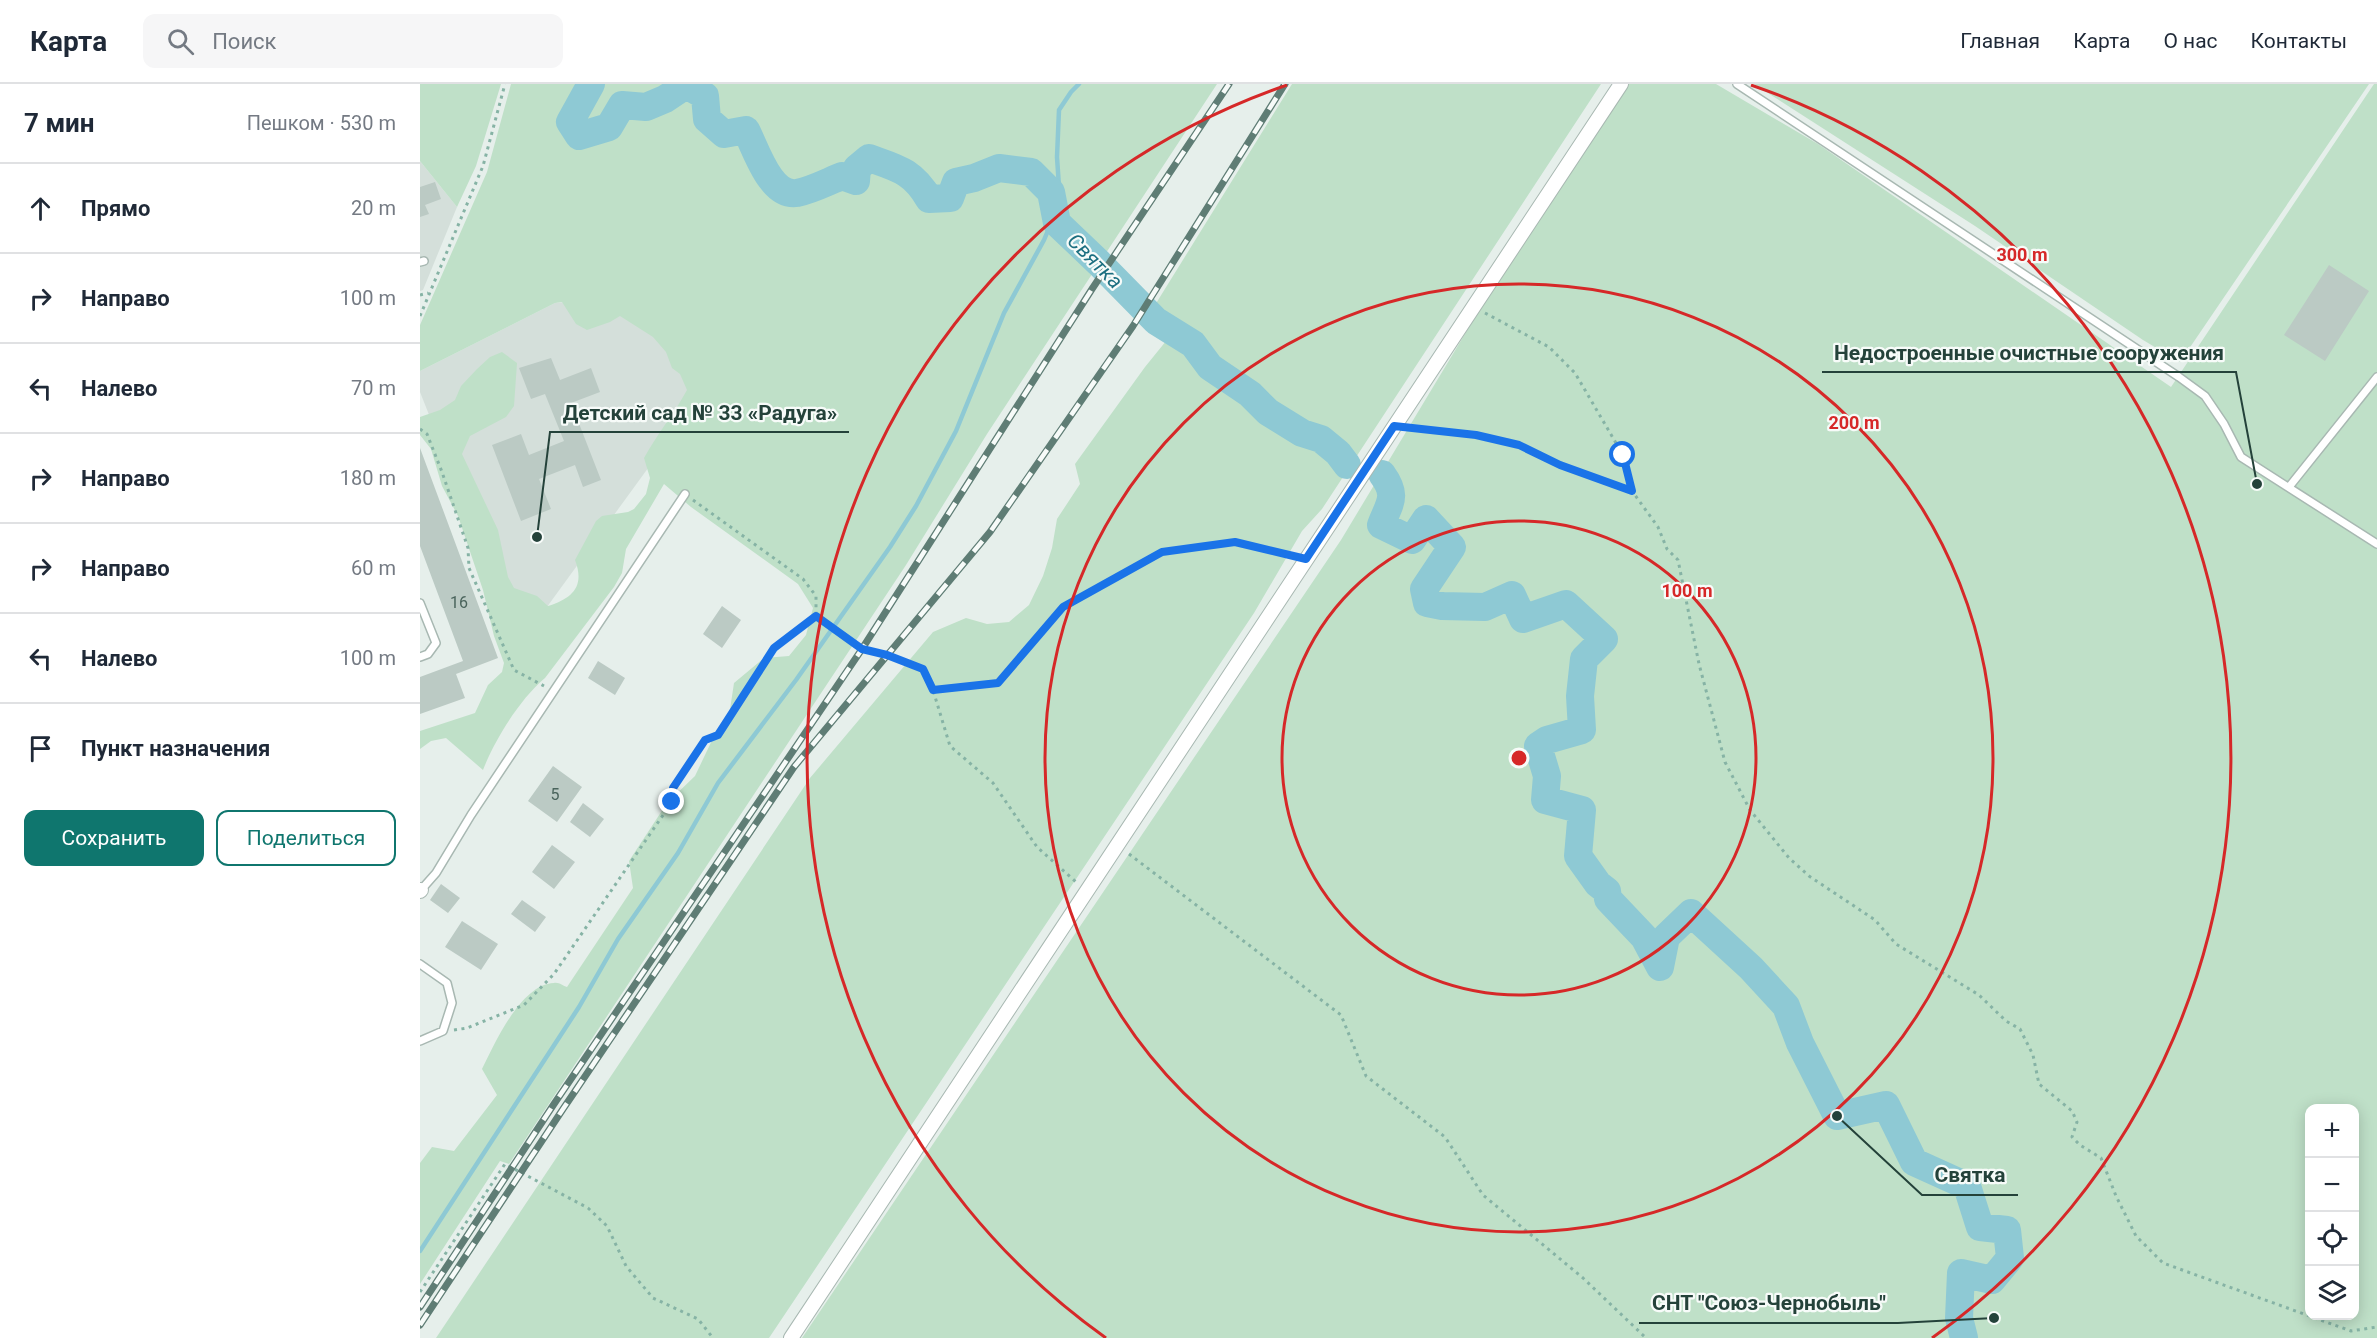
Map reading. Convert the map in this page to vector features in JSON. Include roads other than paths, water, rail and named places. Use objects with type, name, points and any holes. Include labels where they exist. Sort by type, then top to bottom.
[{"type":"street","points":[[791,1338],[1621,84]]},
{"type":"lane","points":[[1737,84],[2179,376],[2205,396],[2224,424],[2241,457],[2377,544]]},
{"type":"lane","points":[[2289,487],[2377,377]]},
{"type":"lane","points":[[420,890],[436,873],[471,815],[686,494]]},
{"type":"lane","points":[[420,603],[436,643],[429,654],[420,657]]},
{"type":"lane","points":[[420,964],[447,983],[452,1003],[443,1031],[420,1041]]},
{"type":"waterway","name":"Святка","points":[[591,84],[570,122],[579,136],[609,127],[622,105],[646,107],[665,99],[686,85],[705,96],[707,119],[724,134],[746,130],[765,170],[779,188],[787,192],[803,192],[842,176],[856,181],[857,168],[869,158],[910,176],[929,199],[950,198],[956,182],[999,168],[1031,172],[1051,192],[1057,223],[1156,321],[1193,344],[1210,367],[1250,394],[1268,412],[1302,433],[1321,439],[1338,453],[1347,465]]},
{"type":"waterway","points":[[420,1251],[579,1007],[618,939],[678,853],[718,783],[796,680],[890,547],[916,506],[956,431],[1004,313],[1044,240],[1060,202],[1057,157],[1059,110],[1079,84]]},
{"type":"waterway","name":"Святка","points":[[1382,474],[1390,488],[1391,499],[1381,525],[1412,540],[1426,519],[1452,547],[1424,589],[1427,603],[1442,606],[1485,607],[1512,595],[1523,619],[1566,604],[1604,639],[1584,659],[1580,696],[1582,730],[1547,740],[1538,746],[1547,776],[1545,800],[1582,810],[1578,856],[1598,884],[1607,891],[1608,899],[1644,937],[1660,967],[1666,937],[1691,913],[1751,968],[1786,1006],[1800,1043],[1837,1116],[1886,1105],[1914,1162],[1967,1186],[1980,1227],[2007,1230],[2010,1258],[1992,1280],[1961,1273],[1959,1318],[1964,1338]]},
{"type":"railway","points":[[420,1307],[554,1104],[862,649],[1092,289],[1229,84]]},
{"type":"railway","points":[[420,1325],[794,767],[990,532],[1133,326],[1285,84]]},
{"type":"place","name":"Недостроенные очистные сооружения","points":[[2257,484]]},
{"type":"place","name":"Детский сад № 33 «Радуга»","points":[[537,537]]},
{"type":"place","name":"Святка","points":[[1837,1116]]},
{"type":"place","name":"СНТ \"Союз-Чернобыль\"","points":[[1994,1318]]}]
